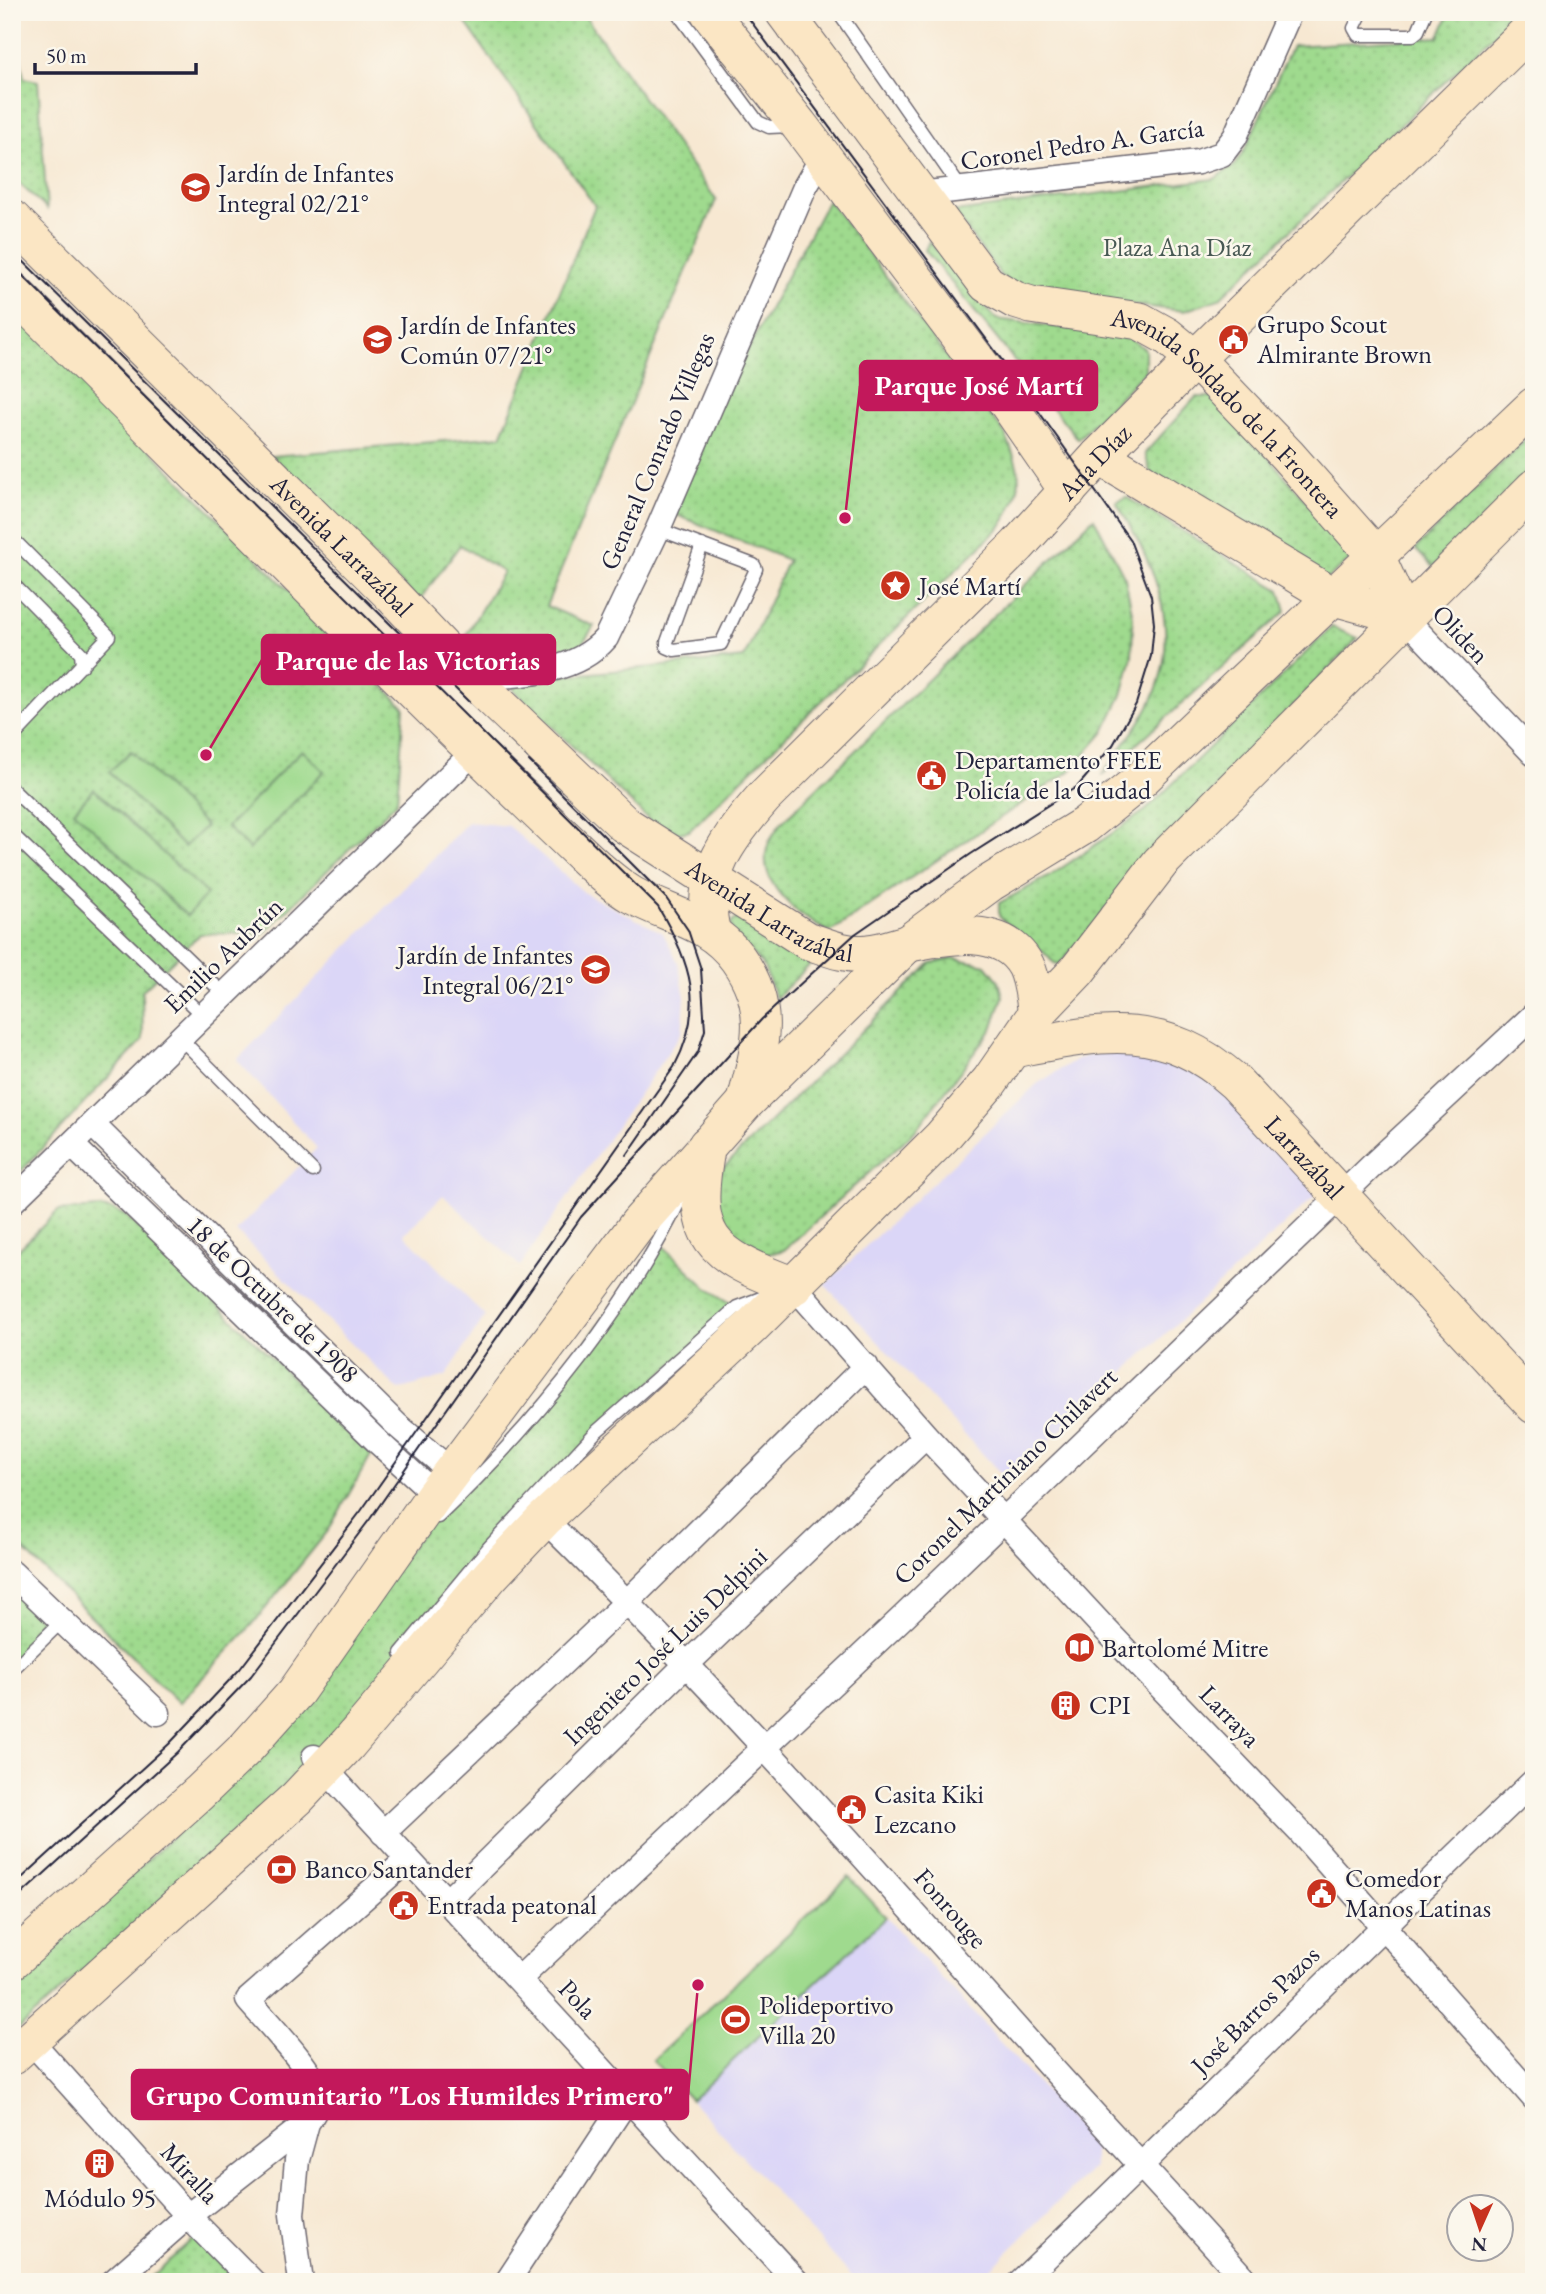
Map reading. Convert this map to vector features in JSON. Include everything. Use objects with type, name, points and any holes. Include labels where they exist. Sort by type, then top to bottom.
[{"type":"main road","points":[[709,12],[823,156],[991,379],[1068,491]]},
{"type":"main road","name":"Avenida Soldado de la Frontera","points":[[784,12],[975,271],[1000,293],[1023,303],[1064,312],[1140,321],[1167,336],[1195,359],[1287,455],[1376,556],[1403,616]]},
{"type":"main road","name":"Ana Díaz","points":[[711,930],[707,905],[709,881],[728,844],[765,797],[1018,545],[1099,456],[1195,359],[1534,26]]},
{"type":"main road","points":[[888,243],[893,246],[914,242],[928,224],[925,204]]},
{"type":"main road","name":"Avenida Larrazábal","points":[[12,219],[392,596],[471,678],[624,824],[709,881],[806,940],[835,950],[868,953],[907,944],[972,935],[1007,945],[1020,956],[1028,969],[1037,1013]]},
{"type":"main road","name":"Avenida Larrazábal","points":[[12,290],[354,632],[615,884],[633,895],[711,930],[738,959],[750,979],[762,1019],[746,1102]]},
{"type":"main road","points":[[12,1961],[246,1748],[296,1692],[443,1483],[638,1224],[746,1102],[907,944],[990,883],[1085,824],[1136,784],[1534,406]]},
{"type":"main road","points":[[1099,456],[1334,597],[1403,616]]},
{"type":"main road","points":[[21,2048],[316,1761],[544,1519],[794,1286],[942,1138],[1013,1049],[1037,1013],[1077,971],[1160,863],[1403,616],[1534,488]]},
{"type":"main road","points":[[354,632],[392,596]]},
{"type":"main road","name":"Larrazábal","points":[[1013,1049],[1111,1034],[1157,1038],[1202,1055],[1235,1082],[1534,1405]]},
{"type":"main road","points":[[707,1144],[699,1199],[710,1240],[727,1257],[794,1286]]},
{"type":"street","name":"Coronel Pedro A. García","points":[[925,204],[962,191],[1198,162],[1222,154],[1235,137],[1290,12]]},
{"type":"street","name":"General Conrado Villegas","points":[[471,678],[550,669],[581,660],[594,652],[607,638],[658,528],[805,187],[823,156]]},
{"type":"street","name":"Oliden","points":[[1403,616],[1534,754]]},
{"type":"street","name":"Emilio Aubrún","points":[[12,1202],[475,751]]},
{"type":"street","name":"Coronel Martiniano Chilavert","points":[[519,1979],[1341,1195],[1534,1015]]},
{"type":"street","name":"18 de Octubre de 1908","points":[[93,1125],[388,1416],[443,1483]]},
{"type":"street","name":"18 de Octubre de 1908","points":[[72,1145],[379,1444],[443,1483]]},
{"type":"street","name":"Larraya","points":[[794,1286],[926,1436],[1383,1924],[1534,2098]]},
{"type":"street","points":[[383,1833],[628,1602],[866,1366]]},
{"type":"street","name":"Ingeniero José Luis Delpini","points":[[447,1901],[687,1664],[926,1436]]},
{"type":"street","name":"Fonrouge","points":[[544,1519],[628,1602],[764,1746],[1247,2282]]},
{"type":"street","points":[[12,1573],[158,1713]]},
{"type":"street","name":"Pola","points":[[316,1761],[797,2282]]},
{"type":"street","name":"José Barros Pazos","points":[[1020,2282],[1142,2166],[1383,1924],[1534,1781]]},
{"type":"street","points":[[113,2282],[188,2216],[307,2123],[316,2111],[318,2094],[311,2076],[248,2000],[408,1859]]},
{"type":"street","name":"Miralla","points":[[21,2048],[253,2282]]},
{"type":"street","points":[[507,2282],[628,2098]]},
{"type":"street","points":[[301,2282],[292,2216],[298,2160],[307,2123]]},
{"type":"lane","points":[[677,12],[758,122],[769,127],[799,125]]},
{"type":"lane","points":[[838,12],[962,191]]},
{"type":"lane","points":[[1362,12],[1354,28],[1358,35],[1413,35],[1418,31],[1426,12]]},
{"type":"lane","points":[[658,528],[754,565],[756,569],[720,644],[674,650],[667,647],[667,642],[702,545]]},
{"type":"lane","points":[[12,538],[109,636],[12,738]]},
{"type":"lane","points":[[12,583],[81,653],[82,666]]},
{"type":"lane","points":[[12,789],[225,995]]},
{"type":"lane","points":[[12,834],[203,1017]]},
{"type":"lane","points":[[181,1039],[313,1171]]},
{"type":"lane","points":[[389,1584],[425,1529],[500,1457],[559,1390],[660,1242],[707,1144]]},
{"type":"lane","points":[[394,1661],[489,1547],[596,1432],[737,1307],[794,1286]]},
{"type":"lane","points":[[12,1670],[61,1622]]},
{"type":"shaded area","points":[[468,822],[508,826],[586,894],[663,933],[678,962],[685,997],[682,1032],[520,1266],[443,1195],[404,1234],[485,1316],[446,1376],[399,1390],[236,1231],[317,1148],[237,1060]]},
{"type":"shaded area","points":[[1112,1050],[1145,1054],[1186,1067],[1218,1088],[1317,1194],[1007,1480],[825,1285],[1037,1084],[1077,1059]]},
{"type":"shaded area","points":[[886,1917],[1094,2145],[1094,2167],[977,2282],[857,2282],[691,2100]]},
{"type":"green space","points":[[12,12],[24,78],[38,81],[47,209],[12,177]]},
{"type":"green space","points":[[458,12],[582,12],[716,200],[546,606],[594,626],[580,647],[564,659],[482,666],[462,642],[503,572],[460,545],[419,601],[271,456],[501,436],[595,206]]},
{"type":"green space","name":"Plaza Ana Díaz","points":[[1450,12],[1518,12],[1219,299],[1184,311],[1023,292],[1004,280],[954,212],[1214,179],[1234,166],[1245,149],[1292,46],[1439,37]]},
{"type":"green space","points":[[828,200],[1005,434],[1018,471],[1018,490],[1001,526],[689,831],[674,834],[657,828],[513,689],[521,680],[744,658],[788,560],[662,509]]},
{"type":"green space","points":[[929,241],[996,319],[1126,336],[1145,349],[1145,371],[1078,439],[925,250]]},
{"type":"green space","points":[[23,322],[404,707],[397,802],[259,938],[254,933],[200,934],[142,991],[143,1040],[12,1181],[12,334]]},
{"type":"green space","points":[[1196,397],[1217,397],[1354,557],[1326,580],[1151,475],[1145,453]]},
{"type":"green space","points":[[1534,431],[1534,469],[1433,567],[1415,549]]},
{"type":"green space","points":[[1126,497],[1280,590],[1286,611],[1102,775],[1148,708],[1159,681],[1165,655],[1165,628],[1154,576],[1116,502]]},
{"type":"green space","points":[[1094,518],[1125,578],[1133,617],[1132,657],[1122,695],[1104,732],[1070,771],[830,932],[806,918],[782,897],[768,871],[766,857],[769,842],[781,823]]},
{"type":"green space","points":[[1332,627],[1358,638],[1154,853],[1059,965],[1054,964],[999,916],[999,903],[1050,876],[1146,810]]},
{"type":"green space","points":[[302,750],[324,771],[249,849],[227,827]]},
{"type":"green space","points":[[131,751],[206,826],[184,847],[109,772]]},
{"type":"green space","points":[[94,789],[207,894],[187,916],[74,811]]},
{"type":"green space","points":[[741,915],[816,959],[776,998],[763,965],[732,932],[731,923]]},
{"type":"green space","points":[[954,958],[986,965],[999,981],[1003,997],[992,1029],[916,1130],[784,1250],[764,1255],[731,1247],[713,1190],[720,1171],[931,963]]},
{"type":"green space","points":[[99,1208],[114,1210],[128,1217],[371,1455],[328,1531],[252,1625],[179,1703],[12,1538],[12,1256],[58,1211]]},
{"type":"green space","points":[[660,1243],[708,1289],[737,1307],[596,1432],[286,1786],[12,2035],[12,1982],[210,1803],[425,1529],[500,1457]]},
{"type":"green space","points":[[12,1589],[47,1626],[12,1661]]},
{"type":"green space","name":"Polideportivo Villa 20","points":[[849,1877],[886,1917],[691,2100],[653,2060]]},
{"type":"green space","points":[[197,2235],[240,2282],[146,2282]]},
{"type":"tram line","points":[[12,1903],[178,1752],[251,1676],[370,1519],[581,1217],[762,1019],[855,934],[971,854],[1078,786],[1113,745],[1136,704],[1151,656],[1154,624],[1151,596],[1130,540],[1010,371],[744,12]]},
{"type":"tram line","points":[[12,250],[469,702]]},
{"type":"tram line","points":[[12,265],[658,907],[686,966],[692,1005],[684,1045],[674,1067],[361,1511],[240,1669],[169,1744],[12,1887]]},
{"type":"tram line","points":[[529,761],[666,898],[688,930],[701,969],[705,1030],[698,1052],[627,1155]]},
{"type":"place","name":"Jardín de Infantes Integral 02/21°","points":[[195,188]]},
{"type":"place","name":"Grupo Scout Almirante Brown","points":[[1234,339]]},
{"type":"place","name":"Jardín de Infantes Común 07/21°","points":[[377,340]]},
{"type":"place","name":"Parque José Martí","points":[[845,518]]},
{"type":"place","name":"José Martí","points":[[896,586]]},
{"type":"place","name":"Parque de las Victorias","points":[[206,755]]},
{"type":"place","name":"Departamento FFEE Policía de la Ciudad","points":[[932,775]]},
{"type":"place","name":"Jardín de Infantes Integral 06/21°","points":[[596,970]]},
{"type":"place","name":"Bartolomé Mitre","points":[[1079,1648]]},
{"type":"place","name":"CPI","points":[[1066,1705]]},
{"type":"place","name":"Casita Kiki Lezcano","points":[[851,1809]]},
{"type":"place","name":"Banco Santander","points":[[282,1869]]},
{"type":"place","name":"Comedor Manos Latinas","points":[[1322,1893]]},
{"type":"place","name":"Entrada peatonal","points":[[404,1905]]},
{"type":"place","name":"Grupo Comunitario \"Los Humildes Primero\"","points":[[698,1985]]},
{"type":"place","name":"Polideportivo Villa 20","points":[[736,2020]]},
{"type":"place","name":"Módulo 95","points":[[100,2163]]}]
